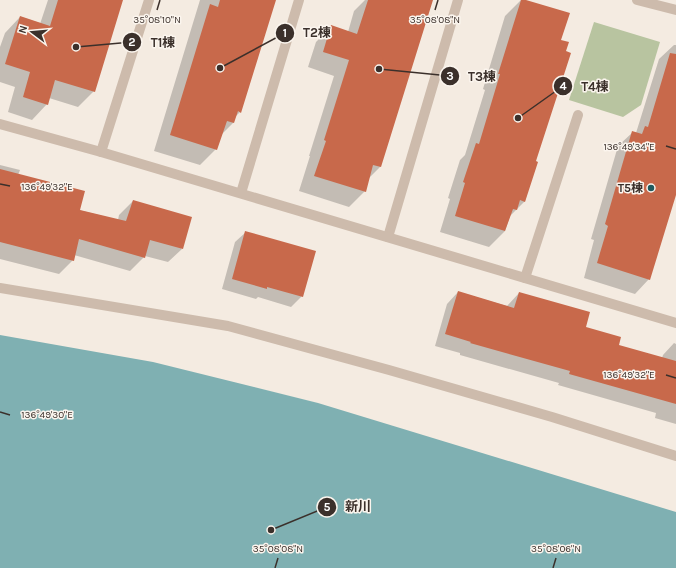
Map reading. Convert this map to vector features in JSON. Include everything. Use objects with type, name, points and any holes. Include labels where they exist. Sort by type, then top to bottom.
[{"type":"street","points":[[101,152],[148,0]]},
{"type":"street","points":[[241,193],[299,0]]},
{"type":"street","points":[[388,237],[458,0]]},
{"type":"street","points":[[637,0],[676,10]]},
{"type":"street","points":[[525,278],[578,115]]},
{"type":"street","points":[[0,124],[241,193],[676,322]]},
{"type":"street","points":[[0,288],[228,326],[552,417],[676,456]]},
{"type":"green space","points":[[594,22],[660,42],[641,105],[623,117],[569,100]]},
{"type":"water","points":[[0,335],[153,362],[318,403],[676,512],[676,568],[0,568]]},
{"type":"building","points":[[58,0],[123,0],[95,92],[55,80],[48,105],[23,97],[30,72],[5,64],[20,16],[50,26]]},
{"type":"building","points":[[220,0],[276,0],[241,113],[238,111],[234,123],[227,121],[217,150],[170,135],[210,4],[218,7]]},
{"type":"building","points":[[368,0],[433,0],[381,167],[373,165],[366,192],[314,176],[326,141],[324,140],[349,60],[323,52],[331,25],[357,34]]},
{"type":"building","points":[[521,0],[526,0],[570,13],[561,40],[569,42],[566,51],[571,53],[536,161],[538,162],[525,202],[520,200],[517,210],[513,209],[505,231],[455,216],[465,183],[463,182],[476,143],[479,144],[500,74],[498,74]]},
{"type":"building","name":"T5棟","points":[[670,53],[676,54],[676,195],[650,280],[597,263],[608,226],[605,224],[632,131],[642,134],[645,126],[648,127]]},
{"type":"building","points":[[0,169],[85,191],[80,210],[126,221],[133,200],[192,217],[183,249],[150,240],[145,258],[79,239],[74,261],[0,242]]},
{"type":"building","points":[[245,231],[316,251],[303,297],[232,279]]},
{"type":"building","points":[[458,291],[514,308],[519,292],[590,312],[586,327],[621,337],[619,345],[676,361],[676,404],[569,374],[570,371],[470,343],[471,342],[445,334]]},
{"type":"place","name":"T1棟","points":[[76,47]]},
{"type":"place","name":"T2棟","points":[[220,68]]},
{"type":"place","name":"T3棟","points":[[379,69]]},
{"type":"place","name":"T4棟","points":[[518,118]]},
{"type":"place","name":"T5棟","points":[[651,188]]},
{"type":"place","name":"新川","points":[[271,530]]}]
